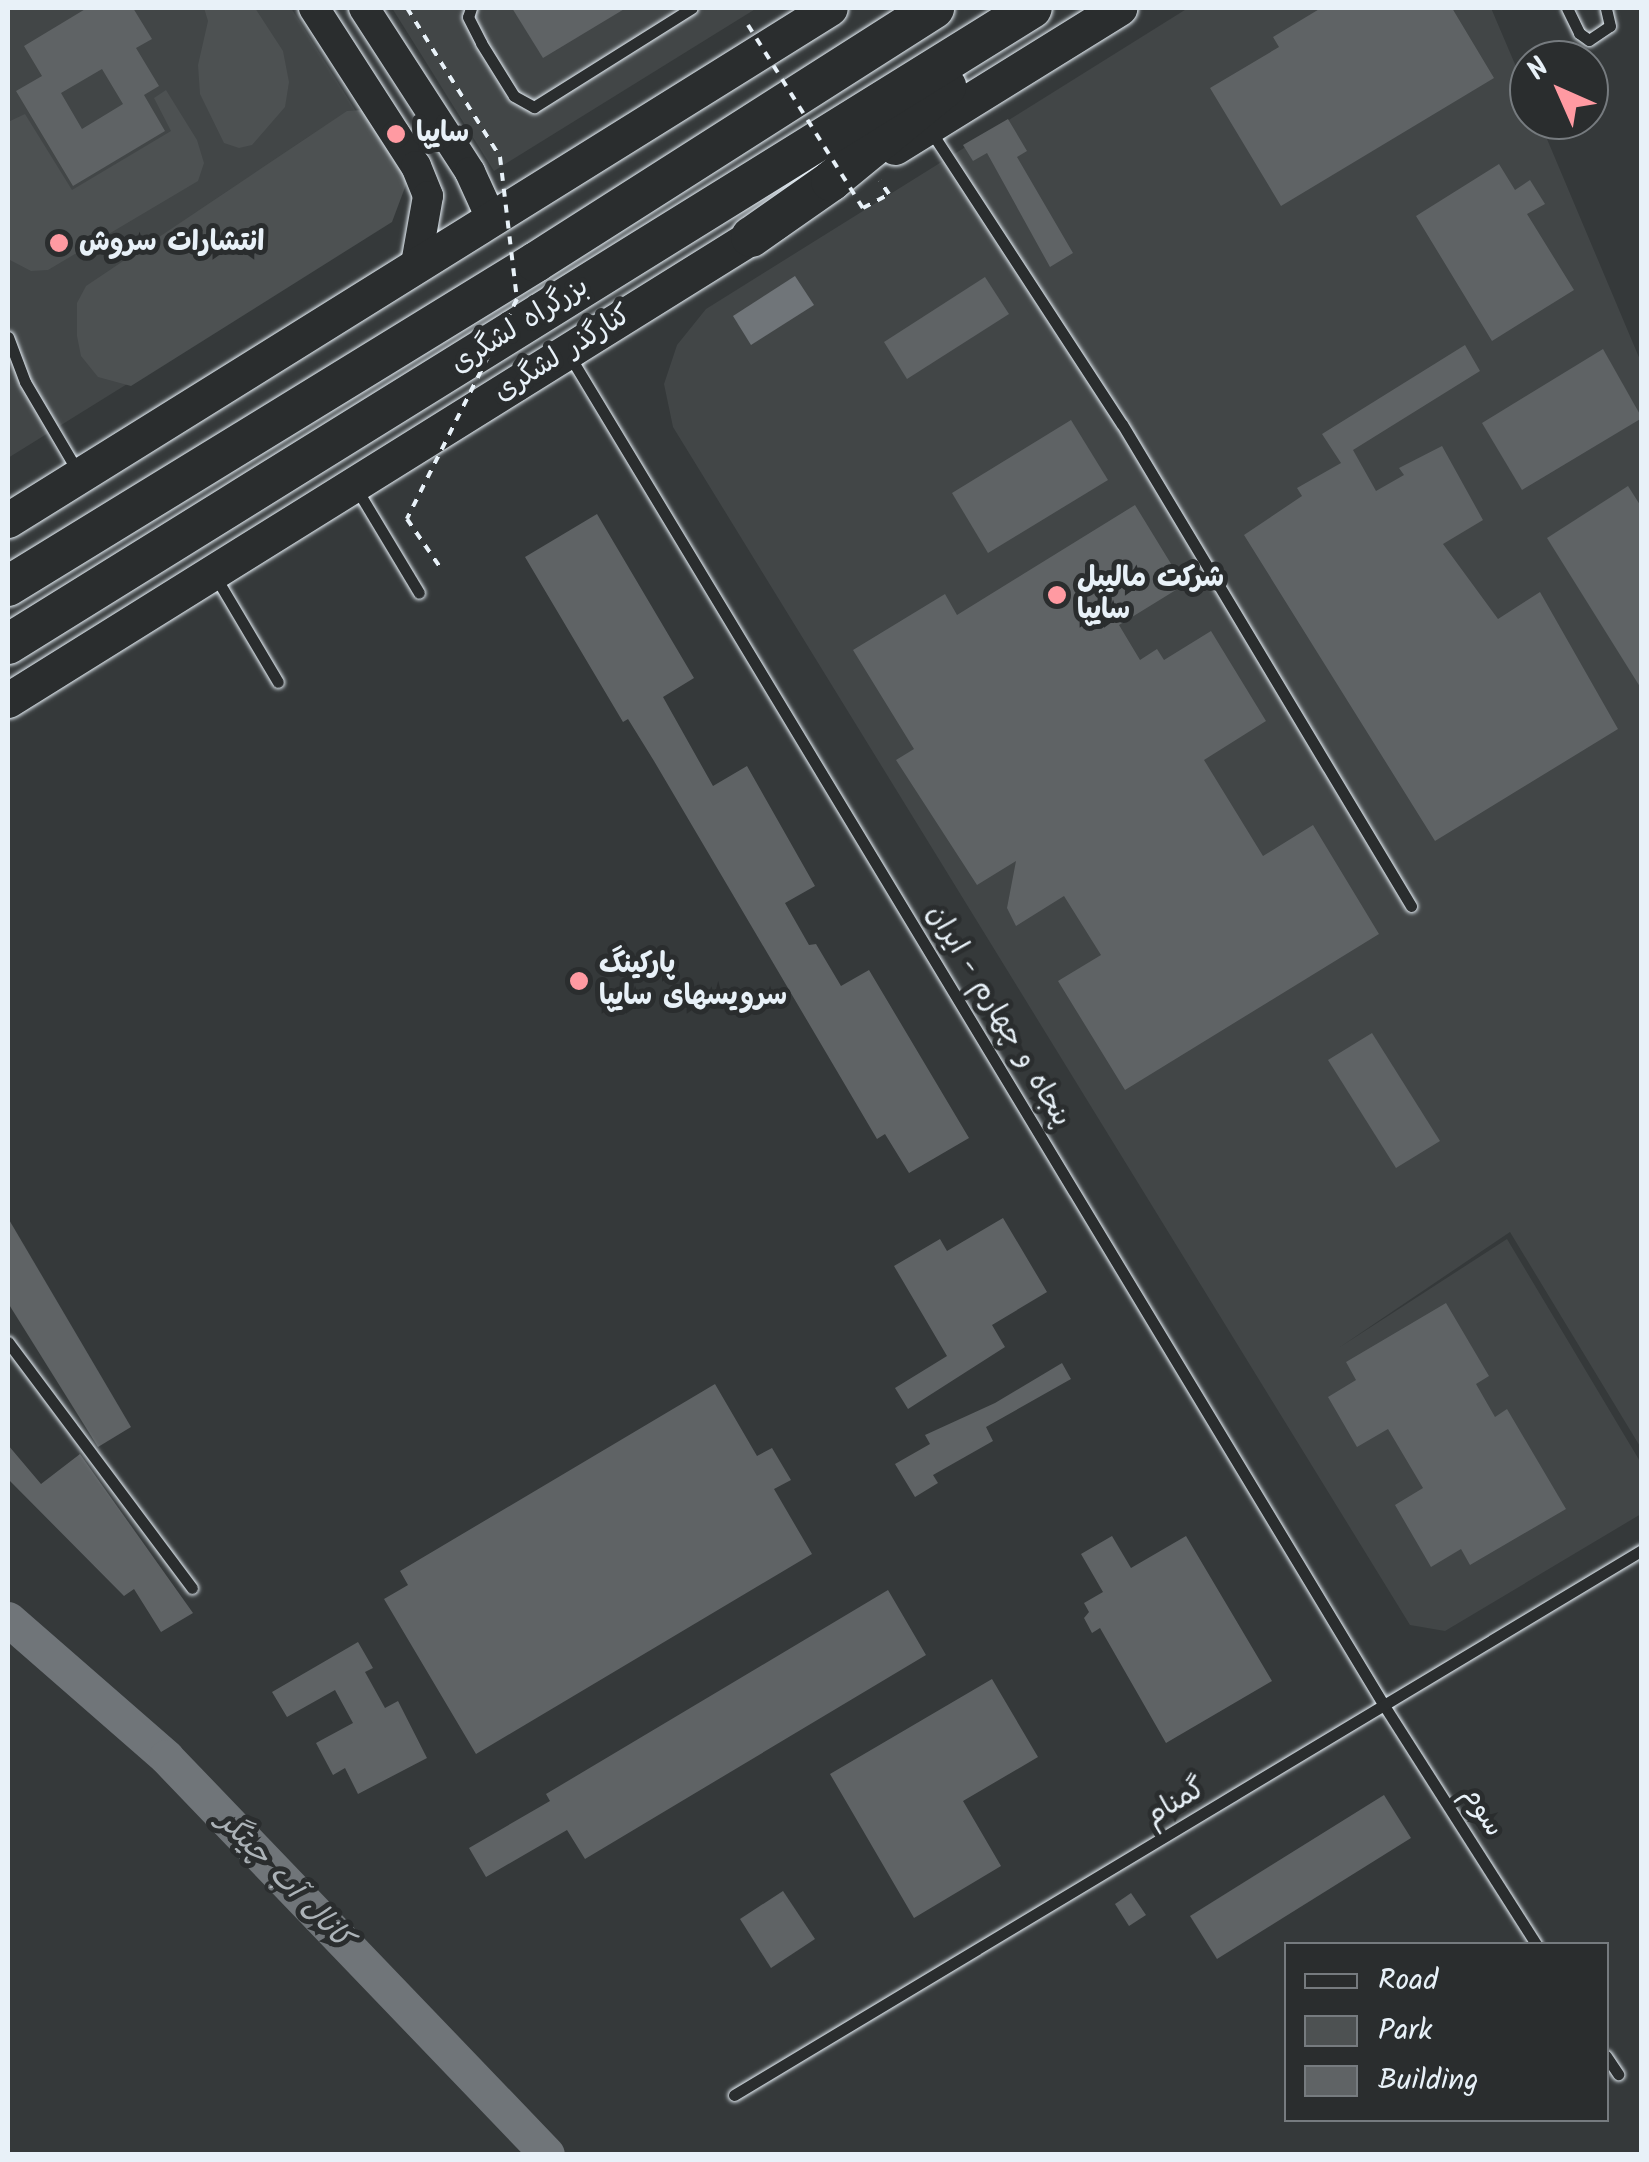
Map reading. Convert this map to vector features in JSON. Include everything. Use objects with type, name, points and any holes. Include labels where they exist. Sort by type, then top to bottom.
[{"type":"highway","name":"بزرگراه لشگری","points":[[8,586],[536,262],[934,8]]},
{"type":"highway","name":"بزرگراه لشگری","points":[[8,644],[1036,8]]},
{"type":"highway","points":[[751,237],[830,180],[1036,8]]},
{"type":"main road","points":[[314,8],[428,196],[416,264]]},
{"type":"main road","points":[[364,8],[462,160],[492,218]]},
{"type":"main road","points":[[8,520],[830,8]]},
{"type":"main road","name":"کنارگذر لشگری","points":[[8,700],[1118,8]]},
{"type":"main road","points":[[422,182],[462,160]]},
{"type":"lane","points":[[471,8],[468,17],[514,96],[534,107],[692,8]]},
{"type":"lane","points":[[1568,8],[1579,33],[1590,40],[1610,26],[1606,8]]},
{"type":"lane","points":[[927,127],[1122,424],[1411,906]]},
{"type":"lane","points":[[8,339],[25,382],[80,475]]},
{"type":"lane","name":"پنجاه و چهارم - ایران","points":[[567,351],[1385,1707]]},
{"type":"lane","points":[[354,484],[420,592]]},
{"type":"lane","points":[[213,572],[278,682]]},
{"type":"lane","points":[[8,1342],[192,1588]]},
{"type":"lane","name":"گمنام","points":[[734,2095],[1642,1550]]},
{"type":"lane","name":"سوم","points":[[1385,1707],[1535,1942]]},
{"type":"lane","points":[[1609,2060],[1618,2074]]},
{"type":"path","points":[[407,8],[500,158],[517,300],[407,519],[442,570]]},
{"type":"path","points":[[748,25],[863,208],[889,194]]},
{"type":"shaded area","points":[[8,8],[291,8],[400,181],[383,225],[8,458]]},
{"type":"shaded area","points":[[392,8],[757,8],[494,171]]},
{"type":"shaded area","points":[[1188,8],[1491,8],[1509,50],[1509,140],[1547,140],[1641,362],[1641,1448],[1510,1232],[1340,1347],[1507,1239],[1641,1463],[1641,1514],[1445,1631],[1410,1625],[673,427],[664,384],[677,345],[706,309]]},
{"type":"shaded area","points":[[795,276],[814,305],[751,345],[733,316]]},
{"type":"green space","points":[[204,8],[255,8],[283,51],[289,82],[285,107],[252,145],[239,148],[224,143],[200,94],[198,65],[208,21]]},
{"type":"green space","points":[[166,90],[197,140],[204,163],[198,181],[48,270],[31,271],[8,259],[8,122],[25,114],[72,190],[171,131],[154,98]]},
{"type":"green space","points":[[364,110],[407,182],[392,222],[131,386],[98,377],[81,356],[77,336],[77,303],[86,286],[347,111]]},
{"type":"building","points":[[87,8],[133,8],[152,39],[136,48],[159,86],[144,95],[165,131],[73,186],[16,91],[42,76],[24,46]],"holes":[[[102,69],[123,104],[82,129],[61,93]]]},
{"type":"building","points":[[512,8],[626,8],[543,58]]},
{"type":"building","points":[[1321,8],[1452,8],[1494,78],[1281,206],[1210,88],[1279,47],[1273,37]]},
{"type":"building","points":[[1008,119],[1027,151],[1017,157],[1073,253],[1050,267],[987,153],[973,161],[963,145]]},
{"type":"building","points":[[1499,164],[1515,190],[1530,180],[1545,204],[1527,214],[1574,290],[1492,341],[1416,216]]},
{"type":"building","points":[[985,277],[1009,314],[907,379],[884,342]]},
{"type":"building","points":[[1465,345],[1480,371],[1353,450],[1376,491],[1404,475],[1399,468],[1442,446],[1483,520],[1443,544],[1498,619],[1540,592],[1618,729],[1435,841],[1244,535],[1302,496],[1297,488],[1341,463],[1322,434]]},
{"type":"building","points":[[1603,349],[1642,418],[1522,490],[1482,423]]},
{"type":"building","points":[[1071,420],[1108,480],[988,553],[952,493]]},
{"type":"building","points":[[1628,486],[1642,508],[1642,690],[1547,538]]},
{"type":"building","points":[[1135,505],[1184,585],[1119,625],[1140,660],[1157,649],[1164,660],[1211,631],[1266,721],[1204,760],[1263,856],[1313,825],[1379,934],[1125,1090],[1058,981],[1101,955],[1064,896],[1016,926],[1007,908],[1016,861],[977,885],[896,760],[914,749],[853,650],[945,594],[957,615]]},
{"type":"building","points":[[597,514],[694,678],[663,697],[713,786],[747,766],[815,886],[785,903],[809,945],[816,944],[841,986],[869,970],[969,1138],[909,1173],[885,1134],[877,1139],[654,761],[628,719],[623,722],[525,557]]},
{"type":"building","points":[[1372,1033],[1440,1141],[1396,1168],[1328,1060]]},
{"type":"building","points":[[8,1218],[131,1427],[98,1447],[8,1303]]},
{"type":"building","points":[[1003,1218],[1047,1292],[992,1325],[1005,1347],[908,1409],[895,1388],[947,1356],[894,1266],[940,1239],[947,1251]]},
{"type":"building","points":[[1446,1303],[1489,1376],[1476,1384],[1495,1417],[1507,1409],[1566,1509],[1470,1565],[1461,1549],[1431,1567],[1395,1505],[1423,1488],[1388,1429],[1357,1447],[1328,1397],[1356,1380],[1346,1362]]},
{"type":"building","points":[[1062,1363],[1071,1379],[986,1427],[993,1441],[933,1475],[938,1483],[915,1497],[895,1464],[930,1444],[925,1435],[995,1403]]},
{"type":"building","points":[[715,1384],[757,1456],[772,1448],[791,1480],[774,1489],[812,1554],[476,1754],[384,1599],[408,1585],[400,1571]]},
{"type":"building","points":[[8,1445],[41,1484],[80,1454],[193,1613],[161,1632],[134,1589],[124,1596],[8,1479]]},
{"type":"building","points":[[1112,1536],[1131,1568],[1186,1536],[1272,1681],[1166,1743],[1100,1628],[1092,1633],[1084,1618],[1089,1612],[1084,1603],[1103,1592],[1081,1554]]},
{"type":"building","points":[[888,1590],[926,1655],[585,1859],[567,1830],[486,1877],[469,1848],[550,1801],[546,1794]]},
{"type":"building","points":[[358,1642],[373,1668],[365,1672],[385,1708],[398,1701],[427,1758],[358,1794],[345,1768],[333,1775],[316,1743],[353,1723],[335,1690],[287,1717],[272,1692]]},
{"type":"building","points":[[992,1679],[1038,1757],[963,1801],[1001,1866],[914,1918],[830,1774]]},
{"type":"building","points":[[1384,1795],[1411,1838],[1217,1959],[1190,1916]]},
{"type":"building","points":[[783,1891],[815,1939],[771,1968],[740,1919]]},
{"type":"building","points":[[1131,1893],[1146,1915],[1129,1926],[1115,1904]]},
{"type":"waterway","name":"کانال آب چیتگر","points":[[8,1619],[166,1757],[547,2154]]},
{"type":"place","name":"سایپا","points":[[396,134]]},
{"type":"place","name":"انتشارات سروش","points":[[59,243]]},
{"type":"place","name":"شرکت مالیبل سایپا","points":[[1057,595]]},
{"type":"place","name":"پارکینگ سرویسهای سایپا","points":[[579,981]]}]
